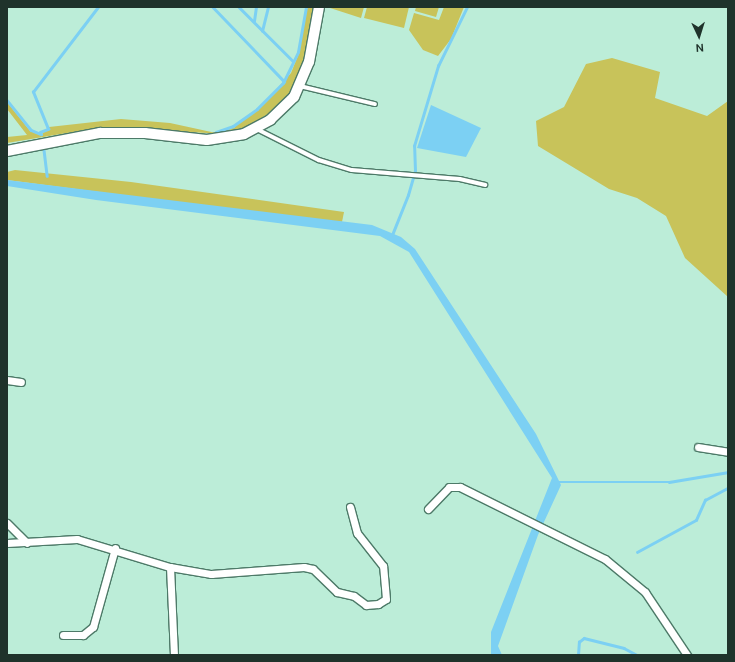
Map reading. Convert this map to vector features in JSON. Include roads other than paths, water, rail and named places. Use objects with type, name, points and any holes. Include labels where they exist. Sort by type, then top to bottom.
[{"type":"street","points":[[7,151],[100,133],[144,133],[220,140],[256,128],[283,110],[300,86],[309,62],[319,7]]},
{"type":"street","points":[[7,380],[21,382]]},
{"type":"street","points":[[698,447],[728,452]]},
{"type":"street","points":[[428,509],[449,487],[460,487],[605,559],[645,592],[687,655]]},
{"type":"street","points":[[7,543],[77,539],[115,548],[170,567],[212,574],[304,567],[313,569],[337,592],[354,596],[366,605],[378,604],[386,599],[383,566],[358,533],[350,507]]},
{"type":"street","points":[[7,523],[26,542]]},
{"type":"street","points":[[63,635],[83,635],[93,627],[115,548]]},
{"type":"street","points":[[170,567],[174,655]]},
{"type":"lane","points":[[300,86],[375,104]]},
{"type":"lane","points":[[256,128],[318,160],[352,170],[460,180],[485,185]]},
{"type":"water","points":[[431,105],[481,128],[466,157],[417,148]]},
{"type":"water","points":[[7,180],[372,225],[401,237],[415,249],[536,434],[561,485],[538,535],[498,646],[502,655],[491,655],[491,632],[552,478],[409,252],[380,236],[96,200],[7,186]]},
{"type":"waterway","points":[[40,132],[48,129],[33,92],[98,7]]},
{"type":"waterway","points":[[213,7],[284,81]]},
{"type":"waterway","points":[[239,7],[293,61]]},
{"type":"waterway","points":[[254,21],[256,7]]},
{"type":"waterway","points":[[262,31],[268,7]]},
{"type":"waterway","points":[[216,132],[233,126],[257,109],[283,83],[298,52],[306,7]]},
{"type":"waterway","points":[[392,235],[408,195],[415,171],[414,146],[438,66],[467,7]]},
{"type":"waterway","points":[[7,100],[31,130],[41,134]]},
{"type":"waterway","points":[[44,150],[47,176]]},
{"type":"waterway","points":[[557,482],[669,482],[728,472]]},
{"type":"waterway","points":[[637,552],[696,520],[705,500],[728,488]]},
{"type":"waterway","points":[[578,655],[579,642],[584,638],[624,648],[637,655]]}]
